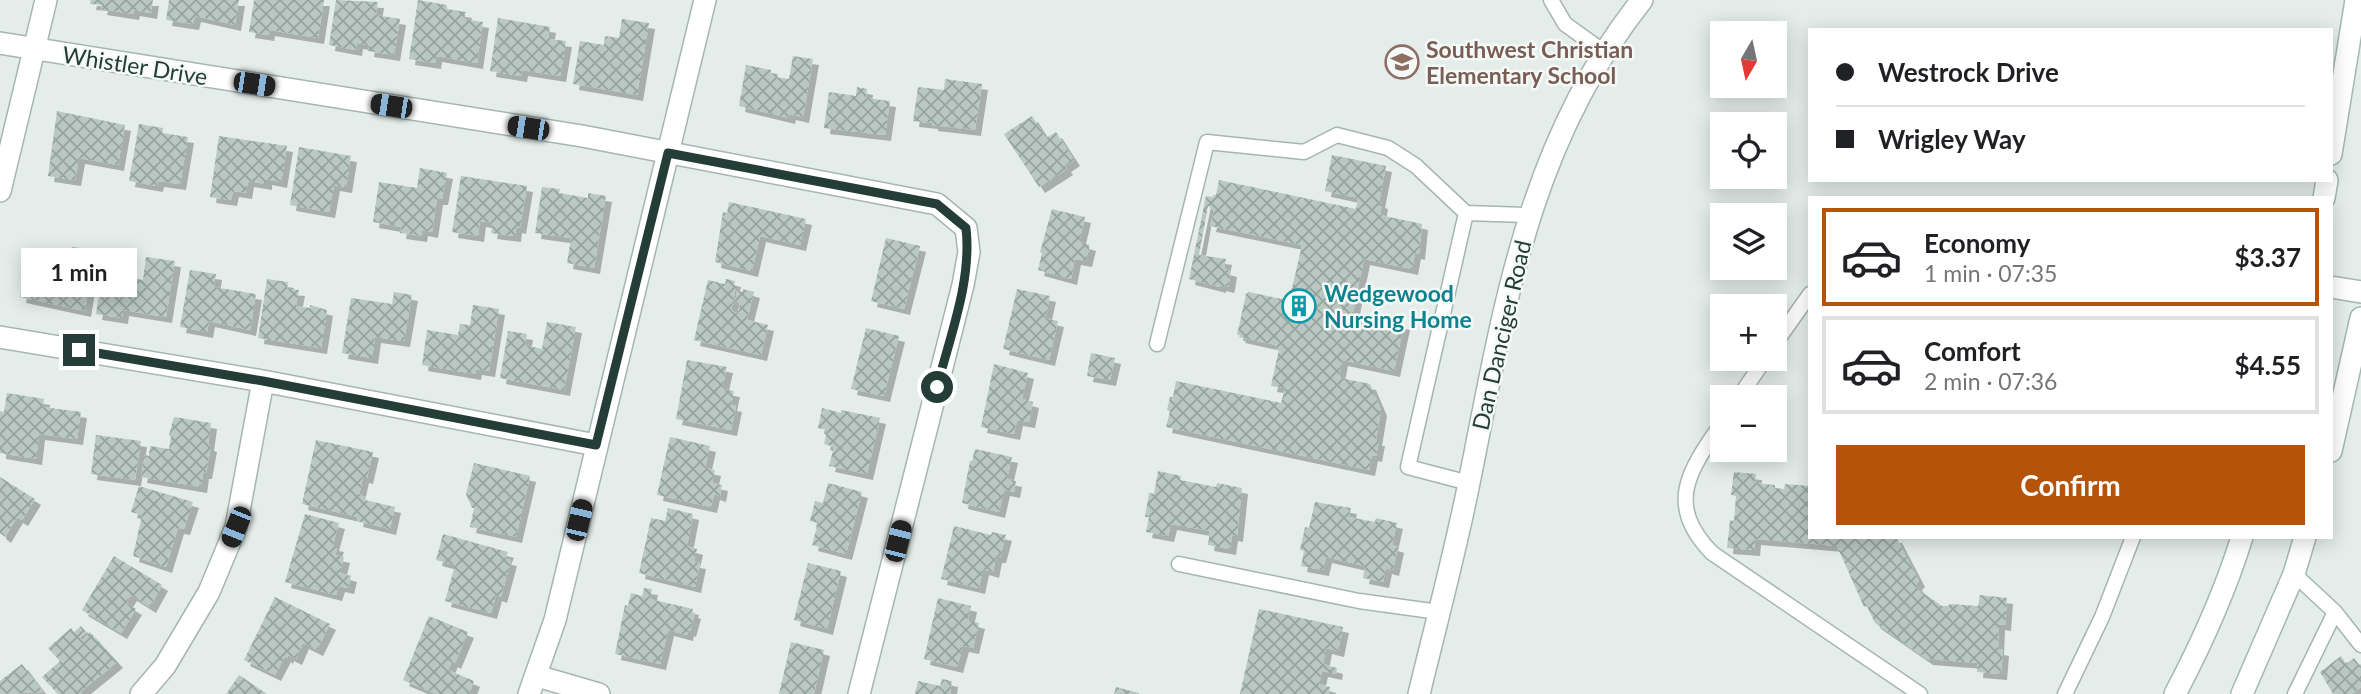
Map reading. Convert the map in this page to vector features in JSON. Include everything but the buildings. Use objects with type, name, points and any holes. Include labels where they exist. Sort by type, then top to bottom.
[{"type":"street","points":[[0,191],[46,0]]},
{"type":"street","points":[[599,694],[533,685],[555,620],[705,0]]},
{"type":"street","name":"Dan Danciger Road","points":[[1419,694],[1469,483],[1512,274],[1529,215],[1557,140],[1582,90],[1604,52],[1642,0]]},
{"type":"street","points":[[2333,142],[2356,0]]},
{"type":"street","name":"Whistler Drive","points":[[0,43],[582,136],[937,204],[966,228],[968,252],[963,285],[859,694]]},
{"type":"street","points":[[2333,287],[2361,292]]},
{"type":"street","points":[[2333,442],[2361,318]]},
{"type":"street","points":[[0,337],[263,381],[596,445]]},
{"type":"street","points":[[141,694],[165,666],[209,592],[236,527],[263,381]]},
{"type":"street","points":[[2175,694],[2197,654],[2218,605],[2241,539]]},
{"type":"street","points":[[2242,694],[2294,574],[2304,539]]},
{"type":"lane","points":[[1551,0],[1565,24],[1604,52]]},
{"type":"lane","points":[[1157,344],[1206,142],[1304,152],[1337,135],[1388,148],[1416,166],[1466,213],[1529,215]]},
{"type":"lane","points":[[1466,213],[1408,467],[1469,483]]},
{"type":"lane","points":[[1787,327],[1808,297]]},
{"type":"lane","points":[[1710,440],[1694,463],[1685,487],[1686,505],[1701,542],[1712,553],[1920,694]]},
{"type":"lane","points":[[2065,694],[2102,617],[2132,539]]},
{"type":"lane","points":[[1179,564],[1359,601],[1439,612]]},
{"type":"lane","points":[[2294,574],[2334,612],[2361,645]]},
{"type":"lane","points":[[2295,694],[2334,612]]},
{"type":"place","name":"Southwest Christian Elementary School","points":[[1402,62]]},
{"type":"place","name":"Wedgewood Nursing Home","points":[[1299,306]]},
{"type":"route","points":[[79,350],[263,381],[596,445],[668,153],[937,204],[966,228],[968,252],[963,285],[937,387]]}]
